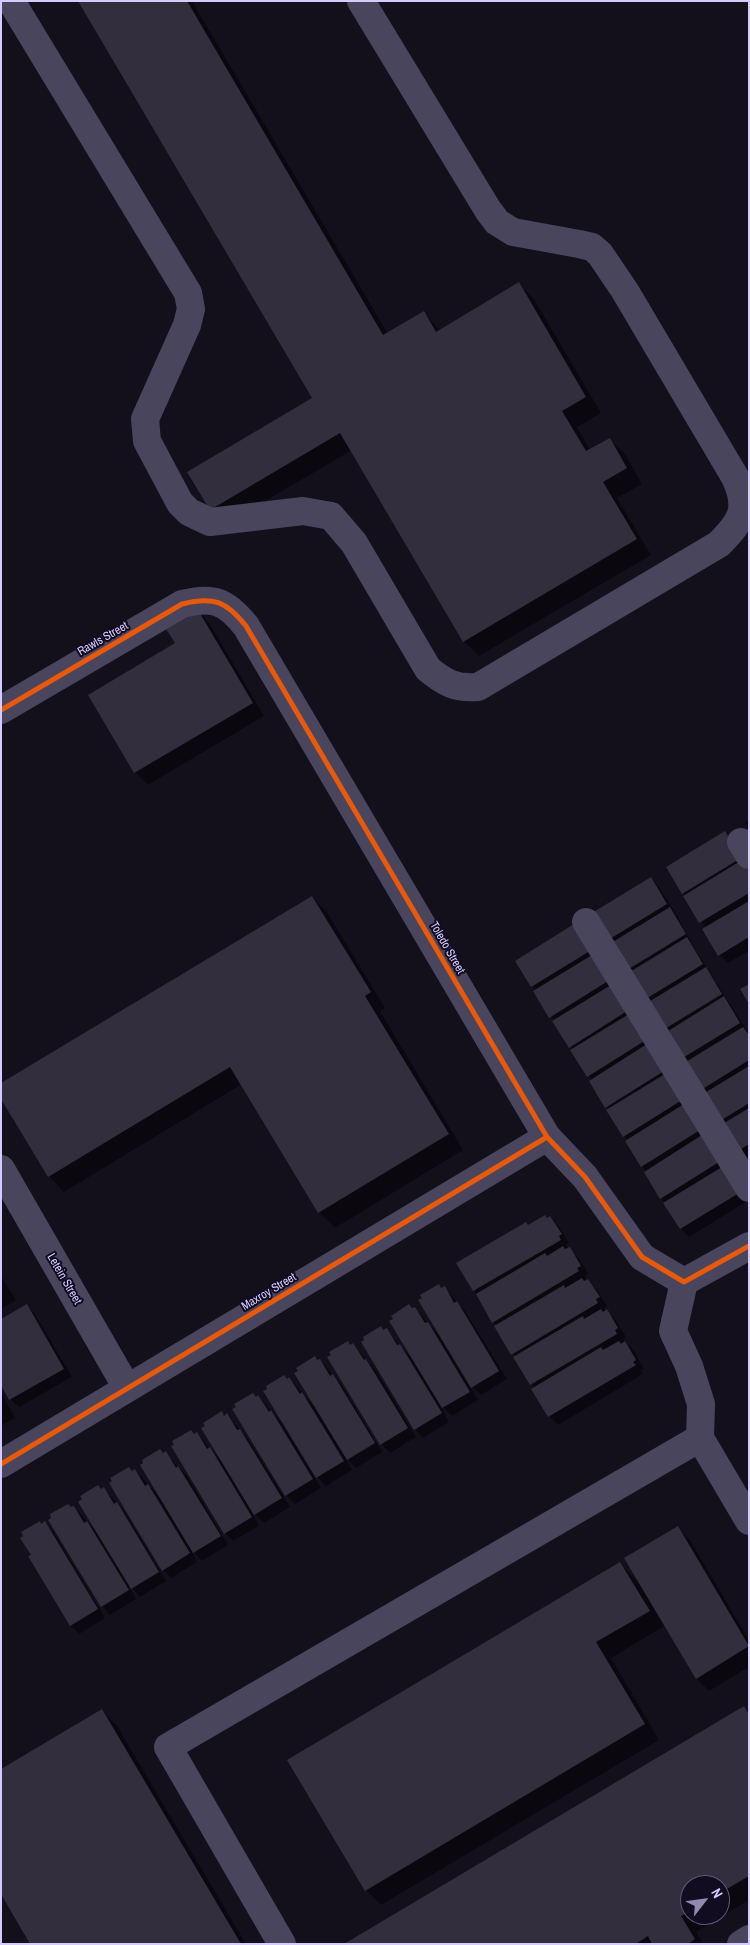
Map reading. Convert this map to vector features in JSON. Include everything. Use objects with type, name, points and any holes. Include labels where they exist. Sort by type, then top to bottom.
[{"type":"street","points":[[11,1],[188,293],[191,309],[187,325],[145,419],[147,442],[180,503],[189,512],[210,522],[303,511],[331,516],[354,543],[428,669],[444,682],[462,689],[478,687],[719,544],[740,519],[744,507],[743,494],[735,477],[640,316],[600,254],[592,247],[513,232],[497,222],[361,1]]},
{"type":"street","name":"Rawls Street","points":[[1,710],[182,604],[201,599],[218,602]]},
{"type":"street","name":"Toledo Street","points":[[218,602],[233,610],[246,626],[547,1138],[585,1177],[642,1257],[684,1282]]},
{"type":"street","points":[[586,922],[749,1188]]},
{"type":"street","name":"Maxroy Street","points":[[1,1464],[547,1138]]},
{"type":"street","name":"Letein Street","points":[[1,1169],[127,1388]]},
{"type":"street","points":[[749,1246],[684,1282],[673,1331],[689,1366],[701,1404],[700,1438],[749,1521]]},
{"type":"street","points":[[282,1944],[168,1747],[700,1438]]},
{"type":"street","points":[[741,1944],[749,1939]]},
{"type":"building","points":[[78,1],[187,1],[383,335],[424,311],[436,332],[519,282],[586,397],[562,411],[586,451],[610,438],[627,468],[603,482],[637,539],[463,642],[340,433],[210,510],[187,472],[312,398]]},
{"type":"building","points":[[198,610],[253,703],[134,773],[88,695],[175,643],[166,629]]},
{"type":"building","points":[[725,831],[741,858],[682,894],[666,867]]},
{"type":"building","points":[[742,860],[749,871],[749,893],[699,923],[683,896]]},
{"type":"building","points":[[651,877],[667,904],[608,940],[592,913]]},
{"type":"building","points":[[312,896],[371,992],[365,996],[449,1134],[318,1213],[230,1067],[48,1177],[1,1099],[1,1083]]},
{"type":"building","points":[[749,901],[749,937],[718,956],[702,929]]},
{"type":"building","points":[[670,907],[686,934],[627,970],[611,943]]},
{"type":"building","points":[[574,924],[590,951],[531,987],[515,961]]},
{"type":"building","points":[[687,937],[703,964],[644,1000],[628,973]]},
{"type":"building","points":[[592,955],[608,981],[549,1018],[533,991]]},
{"type":"building","points":[[706,967],[722,994],[663,1030],[647,1003]]},
{"type":"building","points":[[749,984],[749,1004],[740,989]]},
{"type":"building","points":[[611,985],[627,1011],[569,1048],[552,1021]]},
{"type":"building","points":[[724,996],[740,1023],[681,1059],[665,1033]]},
{"type":"building","points":[[629,1014],[646,1040],[587,1077],[570,1050]]},
{"type":"building","points":[[743,1027],[749,1035],[749,1060],[701,1090],[684,1063]]},
{"type":"building","points":[[647,1044],[664,1071],[605,1108],[589,1081]]},
{"type":"building","points":[[749,1066],[749,1103],[720,1121],[703,1094]]},
{"type":"building","points":[[665,1074],[682,1100],[623,1137],[606,1110]]},
{"type":"building","points":[[684,1104],[700,1130],[641,1167],[625,1141]]},
{"type":"building","points":[[749,1108],[749,1144],[738,1151],[721,1125]]},
{"type":"building","points":[[702,1135],[719,1162],[660,1199],[644,1172]]},
{"type":"building","points":[[722,1167],[739,1193],[680,1229],[663,1203]]},
{"type":"building","points":[[545,1215],[547,1218],[550,1216],[562,1234],[559,1236],[561,1240],[473,1291],[456,1263],[526,1222],[528,1225]]},
{"type":"building","points":[[563,1246],[565,1249],[570,1247],[581,1266],[577,1268],[579,1271],[492,1323],[476,1294],[545,1253],[547,1256]]},
{"type":"building","points":[[582,1278],[584,1281],[588,1279],[600,1297],[596,1299],[598,1303],[511,1355],[494,1326],[564,1285],[565,1288]]},
{"type":"building","points":[[439,1284],[441,1288],[445,1286],[454,1303],[457,1301],[499,1371],[471,1388],[418,1300],[422,1298],[420,1295]]},
{"type":"building","points":[[27,1304],[64,1369],[9,1400],[1,1385],[1,1319]]},
{"type":"building","points":[[409,1304],[412,1308],[415,1307],[425,1323],[428,1322],[470,1392],[442,1408],[389,1321],[393,1319],[391,1316]]},
{"type":"building","points":[[601,1309],[603,1312],[607,1309],[618,1328],[615,1330],[617,1334],[530,1385],[513,1357],[583,1316],[584,1319]]},
{"type":"building","points":[[381,1326],[383,1330],[387,1328],[397,1345],[400,1344],[442,1413],[414,1430],[361,1342],[364,1340],[363,1337]]},
{"type":"building","points":[[348,1341],[350,1345],[353,1343],[364,1360],[366,1359],[408,1428],[380,1445],[327,1357],[331,1355],[329,1352]]},
{"type":"building","points":[[619,1341],[621,1344],[625,1341],[636,1360],[633,1362],[636,1365],[548,1417],[531,1389],[601,1347],[603,1350]]},
{"type":"building","points":[[315,1356],[317,1360],[320,1359],[330,1376],[333,1374],[375,1443],[347,1460],[294,1373],[298,1371],[296,1368]]},
{"type":"building","points":[[284,1375],[287,1379],[289,1377],[300,1394],[302,1392],[344,1461],[316,1478],[263,1391],[267,1389],[266,1386]]},
{"type":"building","points":[[253,1393],[256,1397],[258,1395],[269,1412],[271,1410],[313,1479],[285,1496],[232,1409],[236,1407],[234,1404]]},
{"type":"building","points":[[222,1411],[224,1416],[227,1413],[237,1430],[240,1429],[282,1498],[254,1515],[201,1428],[205,1426],[203,1423]]},
{"type":"building","points":[[191,1430],[194,1434],[197,1432],[207,1449],[210,1447],[252,1517],[224,1534],[171,1446],[174,1445],[172,1441]]},
{"type":"building","points":[[160,1449],[163,1453],[166,1451],[176,1468],[178,1466],[221,1536],[193,1553],[140,1465],[143,1463],[142,1460]]},
{"type":"building","points":[[129,1467],[132,1471],[135,1469],[145,1486],[148,1484],[190,1553],[162,1571],[109,1483],[112,1481],[110,1478]]},
{"type":"building","points":[[98,1485],[101,1489],[104,1487],[114,1504],[117,1502],[159,1572],[131,1589],[78,1502],[82,1499],[80,1496]]},
{"type":"building","points":[[68,1504],[71,1507],[74,1506],[84,1523],[87,1521],[129,1590],[101,1607],[48,1520],[51,1518],[50,1514]]},
{"type":"building","points":[[40,1521],[41,1524],[45,1521],[98,1609],[70,1626],[28,1556],[31,1555],[20,1538],[23,1536],[21,1532]]},
{"type":"building","points":[[678,1526],[749,1646],[696,1679],[624,1558]]},
{"type":"building","points":[[620,1562],[650,1611],[596,1642],[645,1724],[365,1891],[287,1760]]},
{"type":"building","points":[[744,1706],[749,1714],[749,1876],[730,1887],[730,1875],[680,1875],[680,1925],[686,1925],[695,1939],[688,1944],[652,1944],[648,1936],[636,1944],[344,1944]]},
{"type":"building","points":[[102,1709],[241,1944],[30,1944],[1,1894],[1,1769]]},
{"type":"cycle path","points":[[1,710],[182,604],[211,601],[225,606],[232,611],[246,626],[547,1137],[585,1177],[642,1257],[684,1282],[749,1246]]},
{"type":"cycle path","points":[[1,1464],[547,1137]]}]
